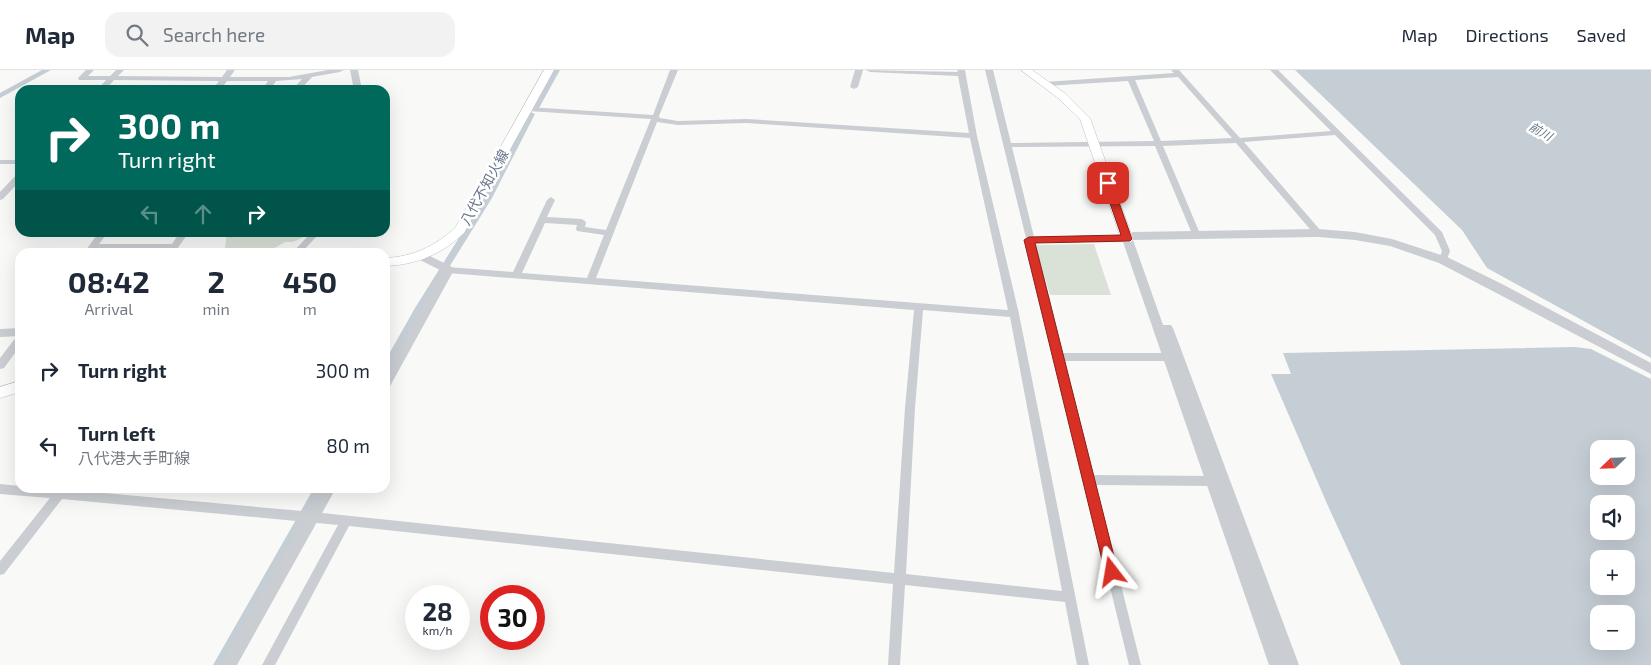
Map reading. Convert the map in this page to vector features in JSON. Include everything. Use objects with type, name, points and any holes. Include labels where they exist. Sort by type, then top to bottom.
[{"type":"main road","name":"八代不知火線","points":[[390,262],[427,259],[460,230],[549,70]]},
{"type":"main road","points":[[1026,70],[1048,83]]},
{"type":"main road","points":[[1034,70],[1085,118],[1098,145],[1130,237]]},
{"type":"main road","points":[[0,393],[15,387]]},
{"type":"street","points":[[90,70],[82,78],[284,78],[309,76],[340,70]]},
{"type":"street","points":[[106,85],[120,70]]},
{"type":"street","points":[[220,85],[231,70]]},
{"type":"street","points":[[284,78],[290,70]]},
{"type":"street","points":[[354,70],[357,85]]},
{"type":"street","points":[[590,281],[674,70]]},
{"type":"street","points":[[854,87],[860,70]]},
{"type":"street","points":[[870,70],[961,72],[973,136],[1014,314],[1068,597],[1083,665]]},
{"type":"street","points":[[989,70],[1029,240],[1135,665]]},
{"type":"street","points":[[1274,70],[1439,234],[1446,251],[1443,260]]},
{"type":"street","points":[[1048,83],[1131,78],[1177,72],[1318,233]]},
{"type":"street","points":[[301,85],[309,76]]},
{"type":"street","points":[[269,85],[274,78]]},
{"type":"street","points":[[1131,78],[1197,236]]},
{"type":"street","points":[[528,109],[656,116]]},
{"type":"street","points":[[656,116],[657,120],[678,123],[747,121],[973,136]]},
{"type":"street","points":[[1007,145],[1240,142],[1337,133]]},
{"type":"street","points":[[0,162],[15,162]]},
{"type":"street","points":[[0,197],[15,181]]},
{"type":"street","points":[[516,275],[551,200]]},
{"type":"street","points":[[542,220],[582,222],[580,229],[610,233]]},
{"type":"street","points":[[1029,240],[1318,233],[1355,236],[1392,243],[1443,260],[1498,287],[1651,369]]},
{"type":"street","points":[[92,248],[100,237]]},
{"type":"street","points":[[173,248],[181,237]]},
{"type":"street","points":[[301,248],[312,237]]},
{"type":"street","points":[[1130,237],[1169,357],[1277,665]]},
{"type":"street","points":[[1130,237],[1290,665]]},
{"type":"street","points":[[427,259],[448,270],[1014,314]]},
{"type":"street","points":[[390,376],[448,270]]},
{"type":"street","points":[[894,665],[898,580],[919,306]]},
{"type":"street","points":[[0,333],[15,332]]},
{"type":"street","points":[[0,365],[15,346]]},
{"type":"street","points":[[1059,358],[1169,357]]},
{"type":"street","points":[[1088,480],[1213,481]]},
{"type":"street","points":[[0,488],[15,490]]},
{"type":"street","points":[[50,493],[312,517],[1068,597]]},
{"type":"street","points":[[228,665],[326,493]]},
{"type":"street","points":[[0,570],[60,494]]},
{"type":"street","points":[[268,665],[346,521]]},
{"type":"shaded area","points":[[226,237],[304,237],[293,242],[285,242],[275,248],[225,248]]},
{"type":"shaded area","points":[[1094,244],[1111,295],[1050,295],[1035,245]]},
{"type":"water","name":"前川","points":[[1295,70],[1651,70],[1651,358],[1487,268],[1462,230]]},
{"type":"water","points":[[1575,347],[1591,349],[1651,379],[1651,665],[1401,665],[1328,506],[1271,374],[1291,374],[1283,353]]},
{"type":"waterway","points":[[20,85],[47,70]]},
{"type":"waterway","points":[[535,108],[556,70]]},
{"type":"waterway","points":[[0,96],[15,88]]},
{"type":"waterway","points":[[390,361],[418,310],[488,198],[531,114]]},
{"type":"waterway","points":[[219,665],[317,493]]},
{"type":"route","points":[[1108,183],[1127,239],[1029,240],[1112,572]]}]
